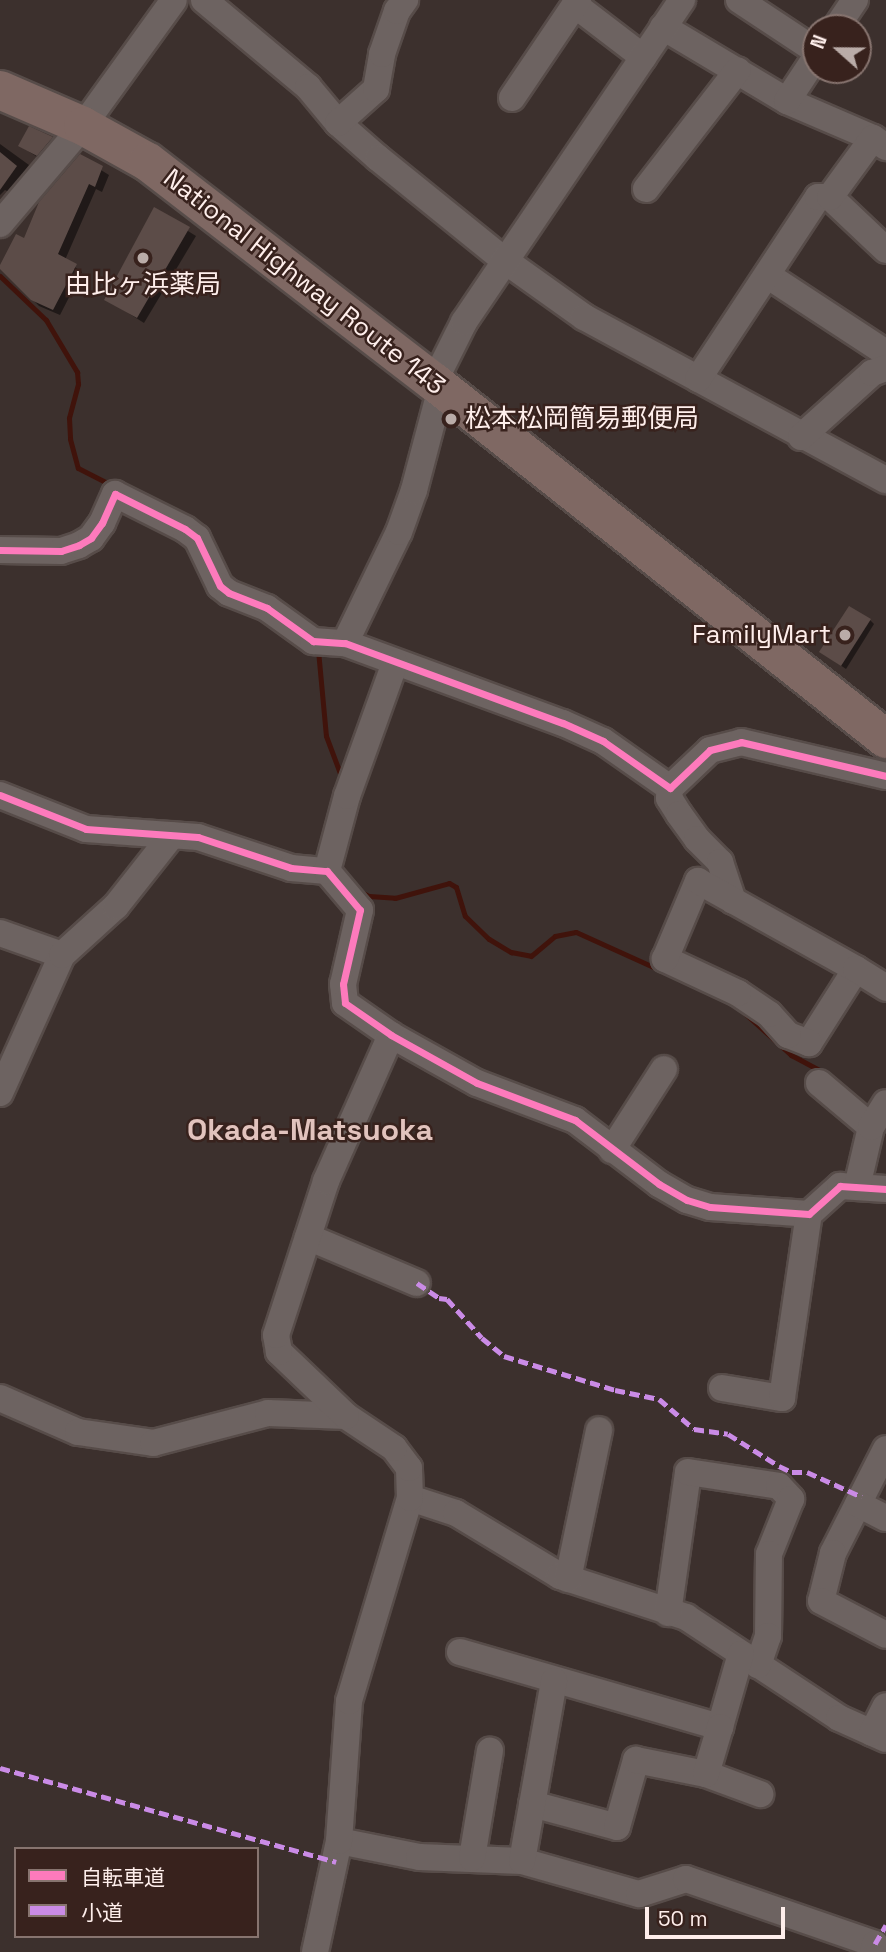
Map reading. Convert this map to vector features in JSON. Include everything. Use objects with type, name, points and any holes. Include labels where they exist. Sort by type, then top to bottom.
[{"type":"highway","name":"National Highway Route 143","points":[[0,90],[83,126],[148,162],[438,385],[886,739]]},
{"type":"street","points":[[0,224],[83,126],[173,0]]},
{"type":"street","points":[[338,123],[376,89],[382,54],[397,11],[405,0]]},
{"type":"street","points":[[326,642],[403,521],[414,490],[438,385],[464,322],[682,0]]},
{"type":"street","points":[[739,0],[802,42]]},
{"type":"street","points":[[512,98],[577,2],[643,57]]},
{"type":"street","points":[[214,3],[308,87],[338,123],[504,260],[584,317],[886,481]]},
{"type":"street","points":[[663,27],[787,100],[879,142],[830,197]]},
{"type":"street","points":[[646,189],[738,70]]},
{"type":"street","points":[[787,100],[802,78]]},
{"type":"street","points":[[698,379],[818,197],[830,197],[886,250]]},
{"type":"street","points":[[767,275],[886,353]]},
{"type":"street","points":[[802,437],[872,373],[886,368]]},
{"type":"street","points":[[0,550],[61,551],[79,545],[91,538],[102,523],[115,494],[185,529],[197,538],[220,586],[229,593],[267,608],[326,642],[394,663],[563,723],[603,741],[670,788]]},
{"type":"street","points":[[327,871],[347,796],[394,663]]},
{"type":"street","points":[[733,901],[720,862],[697,839],[670,798],[670,788],[710,750],[741,742],[886,776]]},
{"type":"street","points":[[0,795],[86,829],[198,837],[291,868],[327,871],[360,910],[343,984],[345,1003],[391,1035],[477,1083],[575,1120],[612,1150],[687,1200],[710,1207],[809,1214]]},
{"type":"street","points":[[0,1093],[62,955],[116,906],[172,835]]},
{"type":"street","points":[[856,969],[809,1043],[788,1035],[769,1014],[738,993],[665,959],[698,881],[856,969],[886,988]]},
{"type":"street","points":[[0,933],[62,955]]},
{"type":"street","points":[[315,1952],[339,1842],[349,1701],[410,1498],[410,1468],[394,1448],[346,1416],[279,1352],[276,1335],[326,1181],[391,1035]]},
{"type":"street","points":[[612,1150],[664,1069]]},
{"type":"street","points":[[819,1083],[878,1116],[857,1186]]},
{"type":"street","points":[[722,1388],[782,1398],[809,1214],[840,1186],[886,1189]]},
{"type":"street","points":[[308,1237],[417,1283]]},
{"type":"street","points":[[0,1398],[78,1432],[153,1443],[268,1413],[346,1416]]},
{"type":"street","points":[[568,1579],[598,1430]]},
{"type":"street","points":[[886,1449],[833,1553],[821,1601],[886,1635]]},
{"type":"street","points":[[668,1613],[688,1472],[779,1486],[790,1499],[769,1554],[768,1636],[749,1659],[720,1727],[706,1774]]},
{"type":"street","points":[[410,1498],[456,1513],[568,1579],[686,1617],[839,1718],[879,1736],[886,1706]]},
{"type":"street","points":[[858,1504],[886,1518]]},
{"type":"street","points":[[460,1652],[720,1727]]},
{"type":"street","points":[[522,1861],[554,1681]]},
{"type":"street","points":[[472,1858],[490,1750]]},
{"type":"street","points":[[532,1804],[617,1827],[636,1760],[706,1774],[760,1794]]},
{"type":"street","points":[[339,1842],[419,1857],[522,1861],[639,1894],[686,1880],[875,1944],[873,1952]]},
{"type":"building","points":[[29,126],[53,137],[37,156],[18,146]]},
{"type":"building","points":[[0,152],[17,166],[0,190]]},
{"type":"building","points":[[80,154],[103,166],[95,187],[89,184],[58,254],[77,264],[53,310],[31,300],[0,269],[0,265],[16,234],[24,238],[39,202]]},
{"type":"building","points":[[154,207],[190,227],[137,318],[104,300]]},
{"type":"building","name":"FamilyMart","points":[[849,606],[871,619],[841,666],[819,652]]},
{"type":"waterway","points":[[0,276],[46,320],[77,372],[78,384],[69,418],[70,439],[78,468],[113,486]]},
{"type":"waterway","points":[[318,650],[326,736],[341,776]]},
{"type":"waterway","points":[[357,890],[369,896],[395,898],[449,883],[456,887],[465,916],[489,939],[511,952],[531,956],[555,936],[576,932],[662,971]]},
{"type":"waterway","points":[[740,1009],[791,1055],[826,1074]]},
{"type":"marked path","points":[[417,1283],[439,1298],[447,1299],[482,1338],[504,1356],[615,1390],[659,1399],[694,1429],[728,1434],[779,1466],[792,1472],[807,1472],[862,1497]]},
{"type":"marked path","points":[[0,1768],[336,1862]]},
{"type":"marked path","points":[[875,1944],[886,1925]]},
{"type":"cycle path","points":[[0,550],[61,551],[79,545],[91,538],[102,523],[115,494],[185,529],[197,538],[220,586],[229,593],[267,608],[313,641],[345,643],[563,723],[603,741],[670,788],[710,750],[741,742],[886,776]]},
{"type":"cycle path","points":[[0,795],[86,829],[198,837],[291,868],[327,871],[360,910],[343,984],[345,1003],[391,1035],[477,1083],[575,1120],[659,1184],[687,1200],[710,1207],[809,1214],[840,1186],[886,1189]]},
{"type":"place","name":"由比ヶ浜薬局","points":[[143,258]]},
{"type":"place","name":"松本松岡簡易郵便局","points":[[451,419]]},
{"type":"place","name":"FamilyMart","points":[[845,635]]},
{"type":"district","name":"Okada-Matsuoka","points":[[310,1130]]}]
